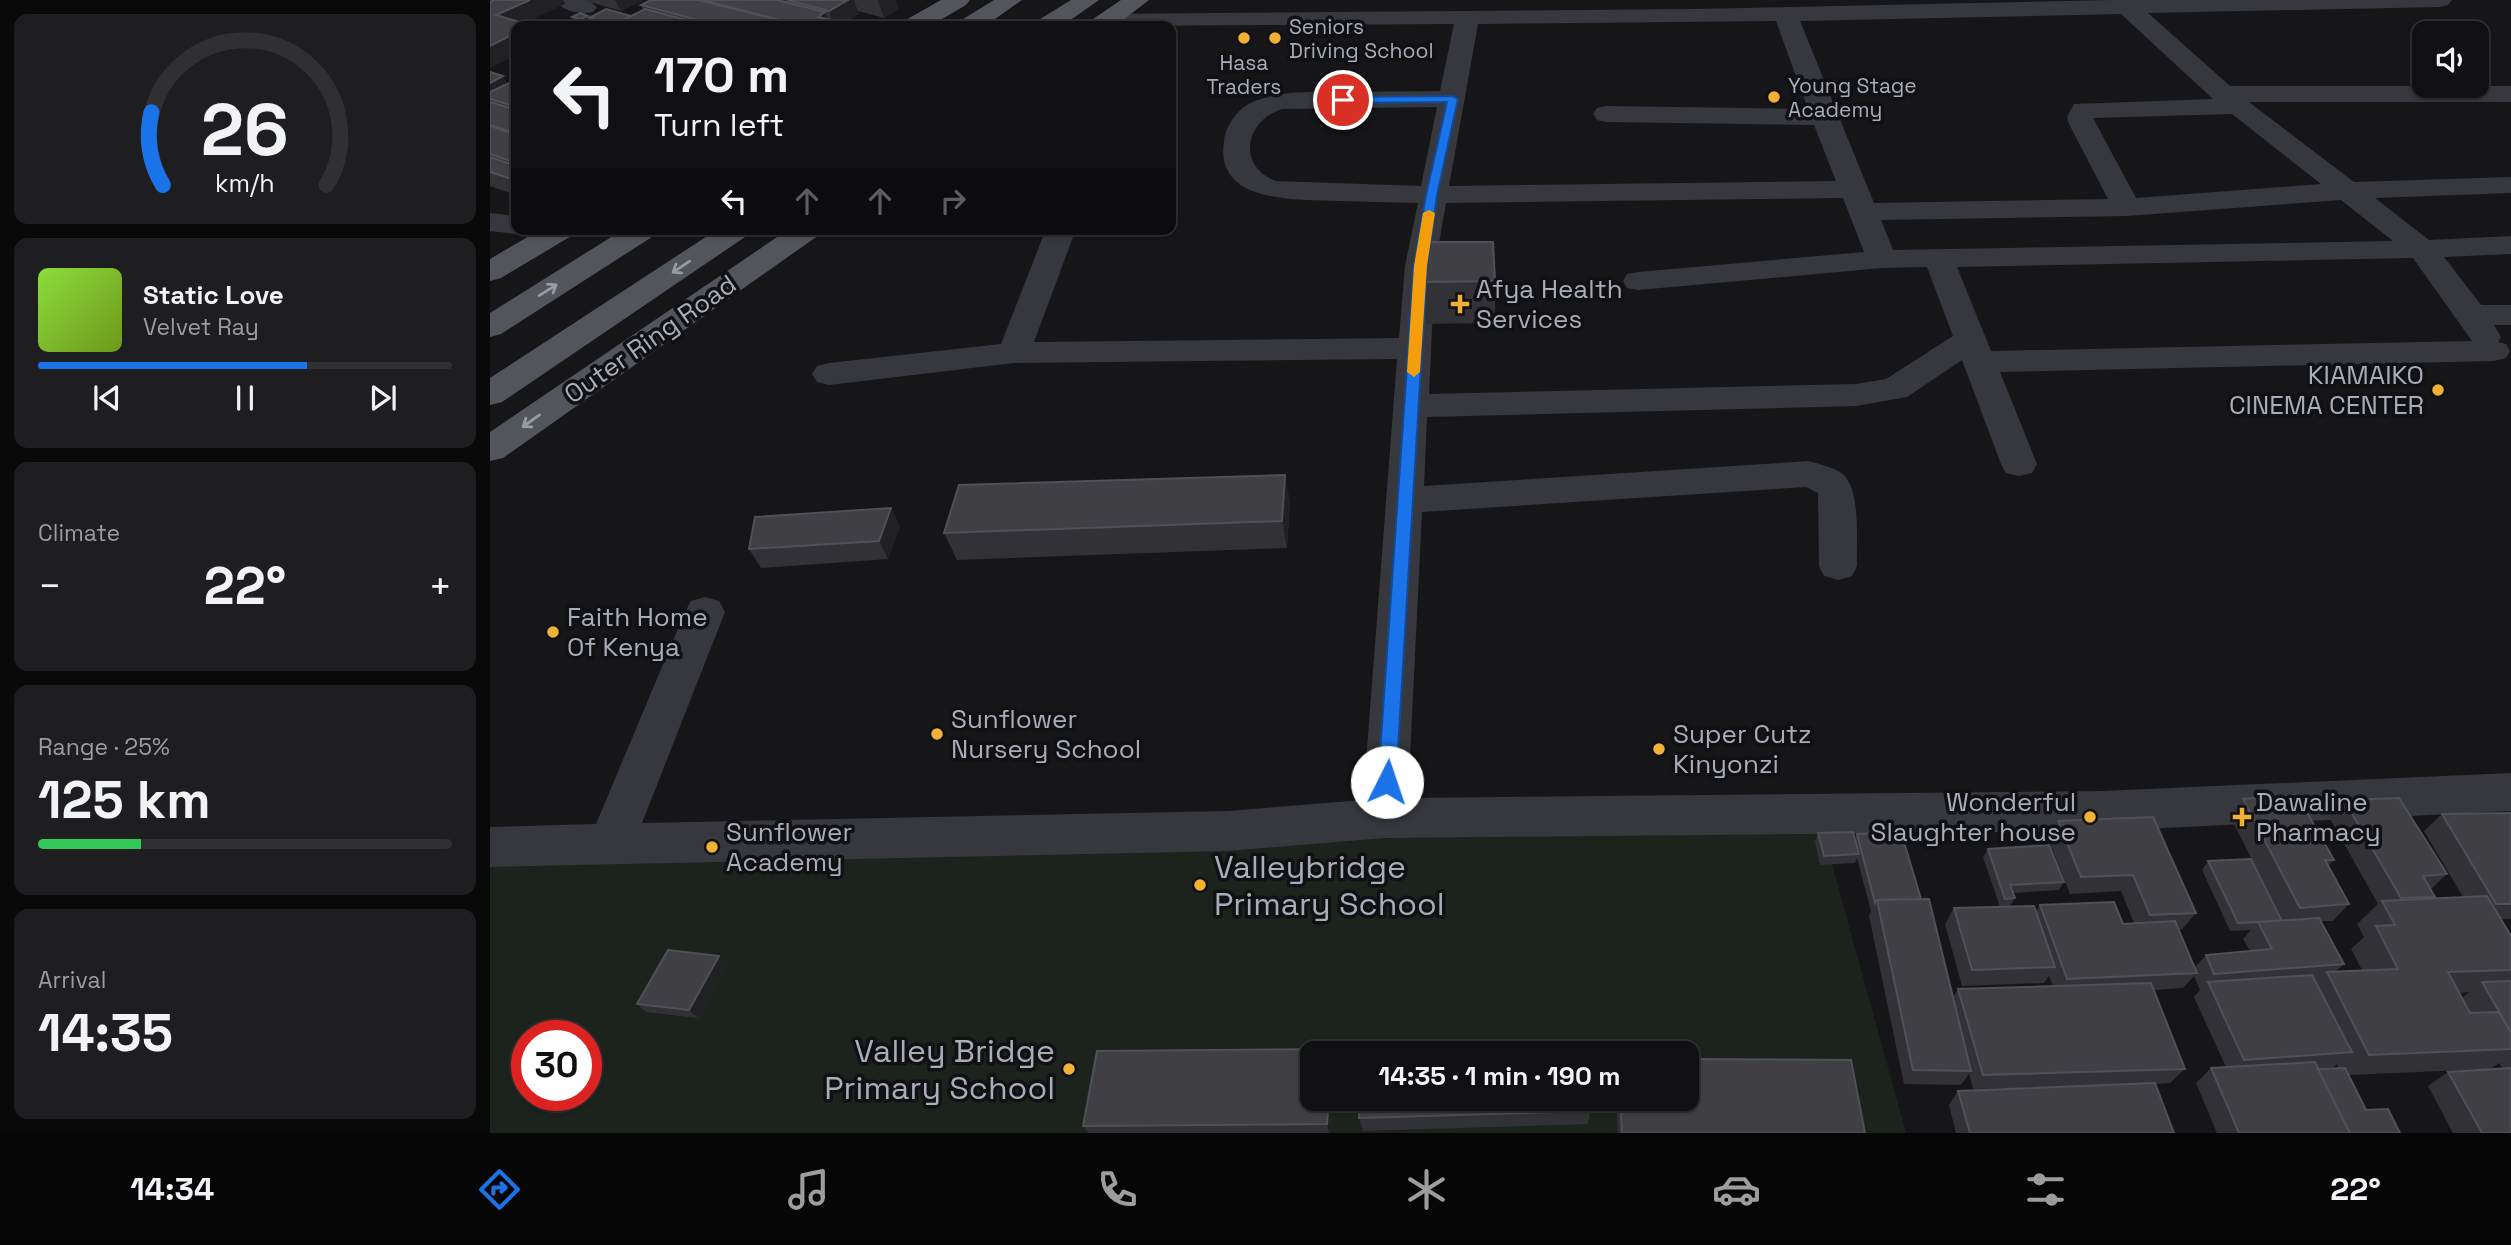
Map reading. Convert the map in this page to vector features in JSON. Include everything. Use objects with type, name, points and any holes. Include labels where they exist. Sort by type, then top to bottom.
[{"type":"main road","points":[[922,21],[958,0]]},
{"type":"main road","points":[[977,21],[1010,0]]},
{"type":"main road","points":[[1054,21],[1087,0]]},
{"type":"main road","points":[[1106,21],[1137,0]]},
{"type":"main road","points":[[490,272],[552,235]]},
{"type":"main road","points":[[490,327],[636,235]]},
{"type":"main road","name":"Outer Ring Road","points":[[490,394],[729,235]]},
{"type":"main road","name":"Outer Ring Road","points":[[490,449],[800,235]]},
{"type":"street","points":[[1359,18],[1383,0]]},
{"type":"street","points":[[1168,21],[1785,14],[2291,1],[2440,0]]},
{"type":"street","points":[[2126,6],[2230,100],[2422,249],[2503,361]]},
{"type":"street","points":[[1785,14],[1882,259]]},
{"type":"street","points":[[1384,818],[1420,266],[1467,18]]},
{"type":"street","points":[[2127,207],[2082,124],[2080,117],[2084,110],[2230,100],[2511,94]]},
{"type":"street","points":[[1453,99],[1288,100],[1262,107],[1249,116],[1238,135],[1236,159],[1248,177],[1267,187],[1432,195],[1858,200],[2127,207],[2347,191],[2511,185]]},
{"type":"street","points":[[1606,114],[1824,117]]},
{"type":"street","points":[[490,222],[511,224]]},
{"type":"street","points":[[1014,353],[1059,235]]},
{"type":"street","points":[[1638,281],[1882,259],[2511,245]]},
{"type":"street","points":[[1939,258],[2019,464]]},
{"type":"street","points":[[2472,315],[2511,315]]},
{"type":"street","points":[[829,374],[1014,353],[1415,348]]},
{"type":"street","points":[[1412,406],[1856,394],[1895,389],[1975,350],[2503,361]]},
{"type":"street","points":[[1404,499],[1465,498],[1809,474],[1829,482],[1836,491],[1838,566]]},
{"type":"street","points":[[610,845],[705,612]]},
{"type":"street","points":[[490,848],[1228,831],[1384,818],[2103,811],[2511,792]]},
{"type":"shaded area","points":[[1820,821],[1906,1133],[490,1133],[490,828]]},
{"type":"building","points":[[530,0],[496,15],[516,21],[511,21],[511,36],[490,46],[490,2]]},
{"type":"building","points":[[651,0],[698,0],[782,21],[701,21],[641,5]]},
{"type":"building","points":[[704,0],[777,0],[825,12],[818,17],[831,20],[783,21]]},
{"type":"building","points":[[787,0],[848,0],[829,11]]},
{"type":"building","points":[[606,9],[631,16],[622,21],[589,18]]},
{"type":"building","points":[[645,9],[690,21],[621,21]]},
{"type":"building","points":[[580,13],[588,16],[580,19],[572,17]]},
{"type":"building","points":[[490,72],[503,76],[490,83]]},
{"type":"building","points":[[511,84],[511,105],[490,99],[490,92]]},
{"type":"building","points":[[490,102],[511,108],[511,131],[490,125]]},
{"type":"building","points":[[490,126],[511,133],[511,161],[490,154]]},
{"type":"building","points":[[490,157],[511,164],[511,179],[490,172]]},
{"type":"building","points":[[1424,242],[1493,242],[1495,281],[1424,282]]},
{"type":"building","points":[[1285,475],[1282,521],[944,533],[959,485]]},
{"type":"building","points":[[891,508],[879,541],[749,549],[755,517]]},
{"type":"building","points":[[2297,795],[2334,860],[2325,860],[2349,904],[2300,908],[2243,799]]},
{"type":"building","points":[[2399,798],[2447,874],[2423,876],[2435,897],[2401,898],[2344,800]]},
{"type":"building","points":[[2511,813],[2511,904],[2496,904],[2442,814]]},
{"type":"building","points":[[2153,817],[2196,913],[2150,915],[2133,875],[2081,877],[2058,821]]},
{"type":"building","points":[[1853,832],[1859,854],[1824,856],[1818,833]]},
{"type":"building","points":[[1901,832],[1921,899],[1877,900],[1875,903],[1857,834]]},
{"type":"building","points":[[2049,845],[2064,882],[2010,885],[2015,898],[2005,899],[1988,849]]},
{"type":"building","points":[[2251,859],[2282,921],[2238,923],[2208,861]]},
{"type":"building","points":[[2487,896],[2511,936],[2511,970],[2448,972],[2470,1013],[2499,1012],[2511,1033],[2511,1049],[2369,1055],[2327,972],[2398,969],[2376,926],[2395,925],[2382,901]]},
{"type":"building","points":[[1929,899],[1971,1071],[1913,1070],[1877,900]]},
{"type":"building","points":[[2114,902],[2123,924],[2175,921],[2197,973],[2067,979],[2040,905]]},
{"type":"building","points":[[2034,906],[2055,967],[1972,970],[1954,908]]},
{"type":"building","points":[[2319,918],[2344,964],[2214,974],[2206,955],[2272,949],[2258,922]]},
{"type":"building","points":[[668,950],[719,956],[689,1010],[637,1004]]},
{"type":"building","points":[[2312,975],[2352,1052],[2244,1060],[2208,982]]},
{"type":"building","points":[[2511,981],[2511,1032],[2482,982]]},
{"type":"building","points":[[2151,983],[2185,1069],[1983,1075],[1958,989]]},
{"type":"building","points":[[1300,1049],[1300,1111],[1328,1111],[1327,1124],[1083,1126],[1097,1051]]},
{"type":"building","points":[[1699,1059],[1851,1060],[1865,1133],[1622,1133],[1621,1111],[1699,1111]]},
{"type":"building","points":[[2315,1062],[2350,1133],[2239,1133],[2211,1068]]},
{"type":"building","points":[[2345,1068],[2366,1110],[2388,1109],[2400,1133],[2350,1133],[2318,1069]]},
{"type":"building","points":[[2511,1068],[2511,1133],[2482,1133],[2448,1072]]},
{"type":"building","points":[[2155,1083],[2174,1133],[1970,1133],[1958,1091]]},
{"type":"building","points":[[1359,1111],[1590,1111],[1359,1118]]},
{"type":"slow traffic","points":[[1414,372],[1420,266],[1429,213]]},
{"type":"place","name":"Hasa Traders","points":[[1244,38]]},
{"type":"place","name":"Seniors Driving School","points":[[1275,38]]},
{"type":"place","name":"Young Stage Academy","points":[[1774,97]]},
{"type":"place","name":"Afya Health Services","points":[[1460,304]]},
{"type":"place","name":"KIAMAIKO CINEMA CENTER","points":[[2438,390]]},
{"type":"place","name":"Faith Home Of Kenya","points":[[553,632]]},
{"type":"place","name":"Sunflower Nursery School","points":[[937,734]]},
{"type":"place","name":"Super Cutz Kinyonzi","points":[[1659,749]]},
{"type":"place","name":"Wonderful Slaughter house","points":[[2090,817]]},
{"type":"place","name":"Dawaline Pharmacy","points":[[2242,817]]},
{"type":"place","name":"Sunflower Academy","points":[[712,847]]},
{"type":"place","name":"Valleybridge Primary School","points":[[1200,885]]},
{"type":"place","name":"Valley Bridge Primary School","points":[[1069,1069]]},
{"type":"route","points":[[1343,100],[1453,99],[1420,266],[1387,782]]}]
